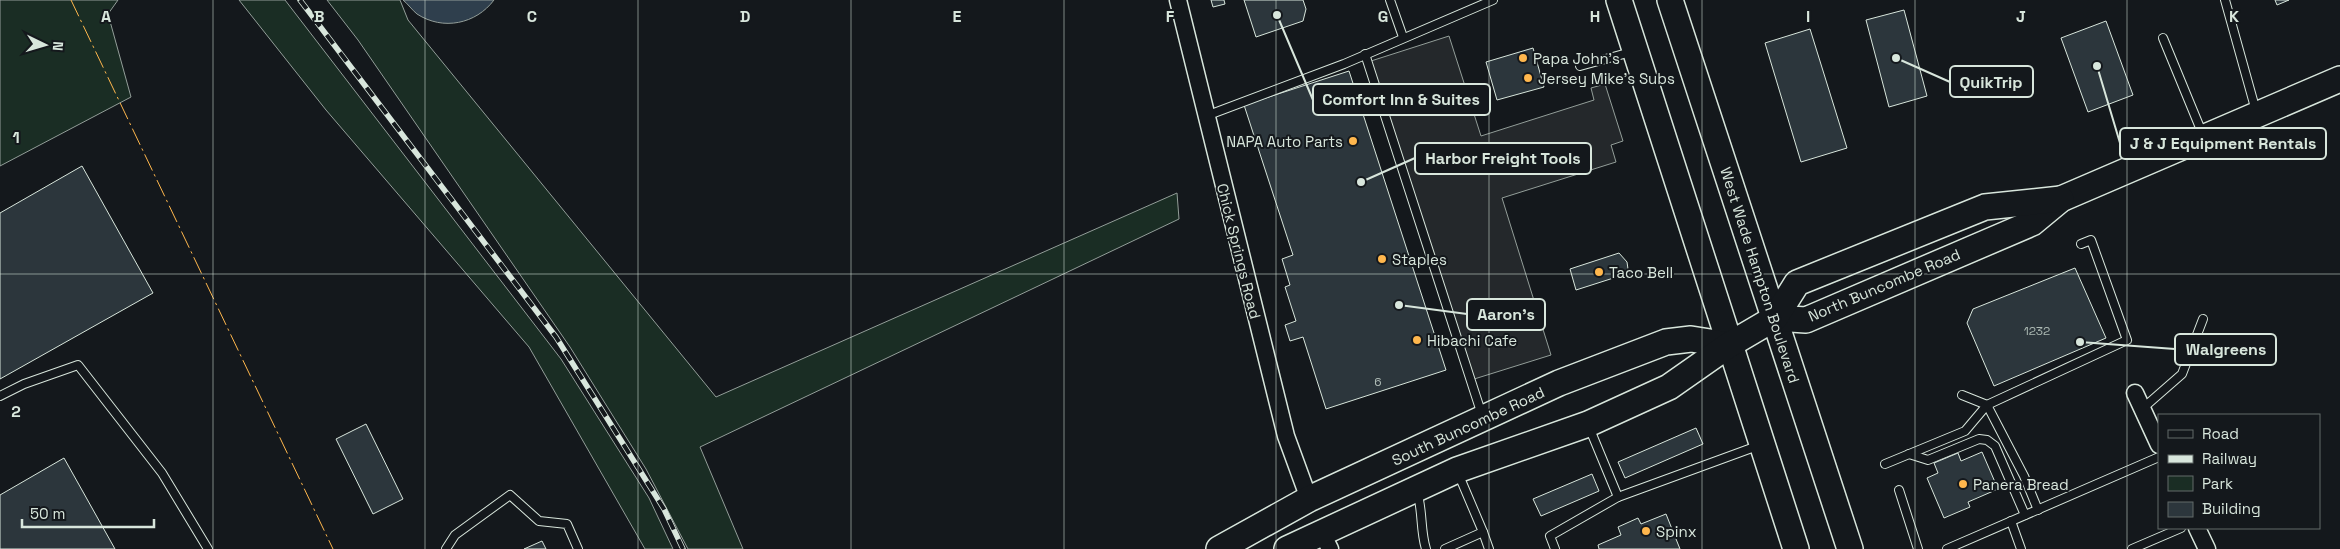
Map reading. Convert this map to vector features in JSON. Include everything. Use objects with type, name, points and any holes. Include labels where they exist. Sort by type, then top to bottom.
[{"type":"main road","points":[[1618,0],[1795,549]]},
{"type":"main road","name":"West Wade Hampton Boulevard","points":[[1670,0],[1850,549]]},
{"type":"main road","name":"North Buncombe Road","points":[[2061,199],[1985,207],[1797,283],[1774,318],[1806,320],[2032,223],[2061,199],[2257,113],[2340,79]]},
{"type":"main road","points":[[1287,549],[1326,541],[1416,490],[1457,470],[1588,424],[1669,387],[1729,345],[1774,318]]},
{"type":"main road","name":"South Buncombe Road","points":[[1219,549],[1309,499],[1559,383],[1666,342],[1691,339],[1729,345]]},
{"type":"street","name":"Chick Springs Road","points":[[1178,0],[1286,436],[1309,499]]},
{"type":"street","points":[[2135,393],[2158,443]]},
{"type":"street","points":[[2197,529],[2207,549]]},
{"type":"lane","points":[[1390,0],[1403,37]]},
{"type":"lane","points":[[1206,116],[1365,54],[1494,0]]},
{"type":"lane","points":[[2225,0],[2257,113]]},
{"type":"lane","points":[[2163,38],[2204,137]]},
{"type":"lane","points":[[1580,66],[1635,51]]},
{"type":"lane","points":[[1365,54],[1484,419]]},
{"type":"lane","points":[[1885,464],[1965,431],[1987,406],[2128,340],[2091,240],[2081,244]]},
{"type":"lane","points":[[2142,409],[2182,374],[2203,319]]},
{"type":"lane","points":[[0,396],[24,384],[78,365],[162,473],[208,549]]},
{"type":"lane","points":[[1962,394],[1987,406],[2024,476],[2038,510]]},
{"type":"lane","points":[[1588,424],[1618,497]]},
{"type":"lane","points":[[1909,454],[1928,460],[1979,439],[1987,440],[1995,446],[2025,515]]},
{"type":"lane","points":[[1555,549],[1550,536],[1618,497],[1762,444]]},
{"type":"lane","points":[[1947,549],[2158,457]]},
{"type":"lane","points":[[1457,470],[1489,549]]},
{"type":"lane","points":[[1416,490],[1420,502],[1422,535],[1426,549]]},
{"type":"lane","points":[[1898,490],[1918,549]]},
{"type":"lane","points":[[446,549],[455,535],[510,495],[539,521],[567,524],[578,549]]},
{"type":"lane","points":[[2011,521],[2021,549]]},
{"type":"lane","points":[[2132,549],[2179,529]]},
{"type":"lane","points":[[1445,549],[1483,532]]},
{"type":"green space","points":[[0,0],[118,0],[108,14],[131,97],[0,166]]},
{"type":"green space","points":[[239,0],[285,0],[561,359],[649,498],[673,549],[645,549],[529,347],[326,110]]},
{"type":"green space","points":[[327,0],[400,0],[408,20],[716,397],[1177,193],[1179,219],[700,447],[743,549],[688,549],[646,469],[570,347],[358,40]]},
{"type":"shaded area","points":[[1449,36],[1481,136],[1594,100],[1591,88],[1605,84],[1623,141],[1611,145],[1616,162],[1502,198],[1551,355],[1471,380],[1371,61]]},
{"type":"water","points":[[403,0],[494,0],[478,15],[458,22],[448,23],[437,22],[417,14]]},
{"type":"building","points":[[1211,0],[1224,0],[1225,4],[1213,7]]},
{"type":"building","points":[[1244,0],[1303,0],[1306,9],[1303,21],[1256,37]]},
{"type":"building","points":[[2275,0],[2289,0],[2277,5]]},
{"type":"building","points":[[1904,10],[1927,96],[1889,107],[1866,20]]},
{"type":"building","points":[[2106,21],[2133,95],[2088,112],[2061,38]]},
{"type":"building","points":[[1810,29],[1847,148],[1801,162],[1765,43]]},
{"type":"building","points":[[1533,48],[1544,87],[1497,100],[1486,62]]},
{"type":"building","points":[[1349,71],[1446,370],[1326,409],[1303,337],[1290,341],[1285,325],[1296,321],[1285,287],[1290,285],[1282,259],[1293,255],[1244,105]]},
{"type":"building","points":[[82,166],[153,293],[0,379],[0,213]]},
{"type":"building","name":"Taco Bell","points":[[1619,253],[1627,262],[1628,269],[1626,274],[1576,290],[1570,269]]},
{"type":"building","points":[[2075,268],[2106,338],[1994,386],[1967,323],[1973,309]]},
{"type":"building","points":[[366,424],[403,499],[373,514],[336,439]]},
{"type":"building","points":[[1696,428],[1703,444],[1625,478],[1618,462]]},
{"type":"building","name":"Panera Bread","points":[[1982,452],[1998,489],[1968,502],[1970,507],[1944,518],[1927,478],[1938,473],[1934,463],[1958,453],[1961,461]]},
{"type":"building","points":[[64,458],[115,549],[0,549],[0,495]]},
{"type":"building","points":[[1592,474],[1599,491],[1541,516],[1533,499]]},
{"type":"building","name":"Spinx","points":[[1666,514],[1680,549],[1599,549],[1598,545],[1621,535],[1618,527],[1638,518],[1641,524]]},
{"type":"building","points":[[542,541],[546,549],[524,549]]},
{"type":"railway","points":[[300,0],[556,337],[664,509],[683,549]]},
{"type":"power","points":[[71,0],[333,549]]},
{"type":"place","name":"Comfort Inn & Suites","points":[[1277,15]]},
{"type":"place","name":"Papa John's","points":[[1523,58]]},
{"type":"place","name":"QuikTrip","points":[[1896,58]]},
{"type":"place","name":"J & J Equipment Rentals","points":[[2097,66]]},
{"type":"place","name":"Jersey Mike's Subs","points":[[1528,78]]},
{"type":"place","name":"NAPA Auto Parts","points":[[1353,141]]},
{"type":"place","name":"Harbor Freight Tools","points":[[1361,182]]},
{"type":"place","name":"Staples","points":[[1382,259]]},
{"type":"place","name":"Taco Bell","points":[[1599,272]]},
{"type":"place","name":"Aaron's","points":[[1399,305]]},
{"type":"place","name":"Hibachi Cafe","points":[[1417,340]]},
{"type":"place","name":"Walgreens","points":[[2080,342]]},
{"type":"place","name":"Panera Bread","points":[[1963,484]]},
{"type":"place","name":"Spinx","points":[[1646,531]]}]
